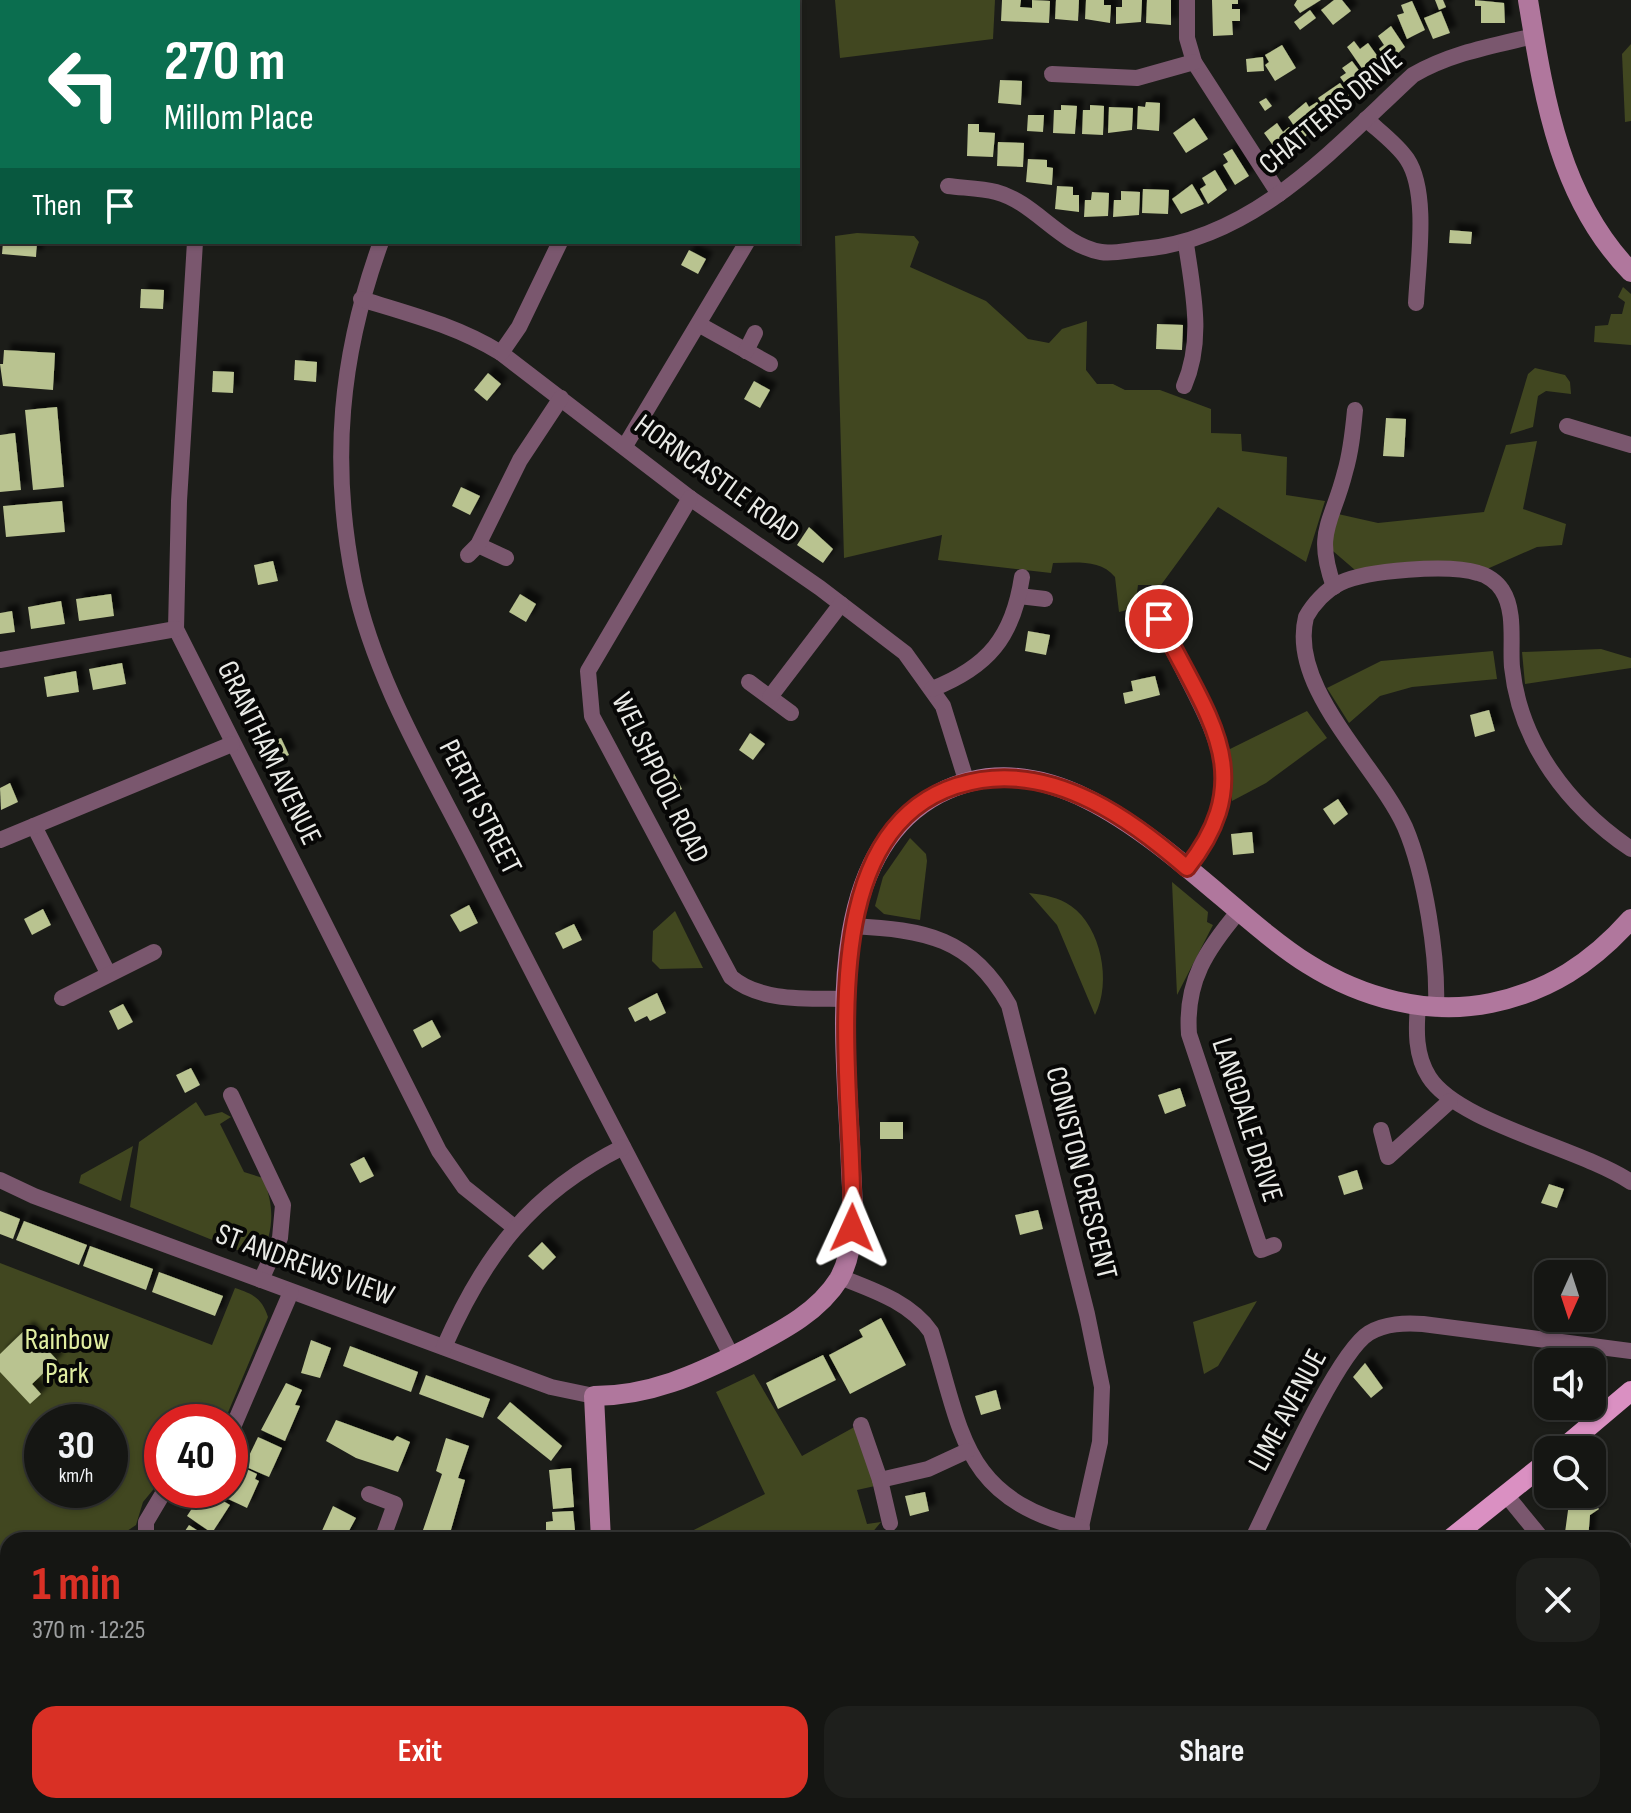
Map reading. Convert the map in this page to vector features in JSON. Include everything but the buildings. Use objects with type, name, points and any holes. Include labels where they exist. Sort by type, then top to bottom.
[{"type":"main road","points":[[1578,1436],[1631,1391]]},
{"type":"main road","points":[[1460,1532],[1534,1473]]},
{"type":"street","points":[[1187,0],[1187,38],[1194,62],[1279,194]]},
{"type":"street","points":[[1528,0],[1554,132],[1570,180],[1601,237],[1631,272]]},
{"type":"street","name":"CHATTERIS DRIVE","points":[[948,186],[998,192],[1076,244],[1102,253],[1186,244],[1226,227],[1279,194],[1317,166],[1413,75],[1431,64],[1460,53],[1534,36]]},
{"type":"street","points":[[1052,74],[1137,78],[1194,62]]},
{"type":"street","points":[[1366,119],[1404,155],[1415,177],[1419,201],[1416,303]]},
{"type":"street","name":"GRANTHAM AVENUE","points":[[195,244],[179,501],[176,629],[439,1151],[464,1187],[514,1227]]},
{"type":"street","name":"PERTH STREET","points":[[380,244],[361,299],[346,373],[341,477],[355,584],[367,625],[412,735],[732,1357]]},
{"type":"street","points":[[501,353],[519,327],[559,244]]},
{"type":"street","points":[[625,446],[746,244]]},
{"type":"street","points":[[1184,386],[1193,366],[1196,315],[1186,244]]},
{"type":"street","name":"HORNCASTLE ROAD","points":[[361,299],[440,323],[471,335],[501,353],[690,498],[905,653],[943,706],[967,783]]},
{"type":"street","points":[[700,325],[770,364]]},
{"type":"street","points":[[746,351],[755,333]]},
{"type":"street","points":[[506,558],[473,550],[520,460],[561,398]]},
{"type":"street","points":[[1334,587],[1324,556],[1323,541],[1345,472],[1355,410]]},
{"type":"street","points":[[1567,426],[1631,445]]},
{"type":"street","name":"WELSHPOOL ROAD","points":[[690,498],[588,671],[592,716],[731,977],[747,988],[765,993],[848,999]]},
{"type":"street","points":[[1631,849],[1609,835],[1574,801],[1535,743],[1516,690],[1509,609],[1500,587],[1481,573],[1463,570],[1362,576],[1334,587],[1306,617],[1305,659],[1328,707],[1386,792],[1412,845],[1435,972],[1420,1057],[1429,1078],[1450,1101],[1599,1164],[1631,1182]]},
{"type":"street","points":[[932,689],[969,671],[995,650],[1009,627],[1022,577]]},
{"type":"street","points":[[1154,594],[1159,619],[1216,736],[1223,757],[1220,809],[1205,845],[1187,868]]},
{"type":"street","points":[[1019,596],[1045,599]]},
{"type":"street","points":[[770,697],[841,604]]},
{"type":"street","points":[[0,660],[176,629]]},
{"type":"street","points":[[749,682],[791,713]]},
{"type":"street","points":[[0,840],[232,744]]},
{"type":"street","points":[[601,1532],[594,1396],[657,1388],[732,1357],[787,1328],[821,1302],[840,1277],[850,1244],[853,1208],[848,999],[852,926],[864,878],[882,846],[901,823],[927,801],[967,783],[1003,779],[1063,789],[1112,812],[1187,868],[1282,946],[1331,977],[1360,991],[1427,1006],[1473,1007],[1521,996],[1548,985],[1584,964],[1631,919]]},
{"type":"street","points":[[34,826],[108,973]]},
{"type":"street","name":"LANGDALE DRIVE","points":[[1239,911],[1208,948],[1200,963],[1189,997],[1189,1034],[1261,1250],[1274,1245]]},
{"type":"street","name":"CONISTON CRESCENT","points":[[852,926],[922,933],[947,942],[984,966],[1009,1005],[1087,1314],[1102,1387],[1100,1442],[1080,1532]]},
{"type":"street","points":[[62,998],[154,952]]},
{"type":"street","points":[[231,1095],[283,1205],[280,1238],[261,1280]]},
{"type":"street","points":[[1381,1130],[1388,1157],[1450,1101]]},
{"type":"street","points":[[444,1347],[484,1266],[514,1227],[565,1180],[623,1147]]},
{"type":"street","name":"ST ANDREWS VIEW","points":[[0,1180],[34,1196],[551,1387],[594,1396]]},
{"type":"street","points":[[840,1277],[895,1301],[924,1322],[931,1332],[967,1451],[986,1477],[1007,1494],[1077,1532]]},
{"type":"street","points":[[243,1404],[291,1292]]},
{"type":"street","name":"LIME AVENUE","points":[[1256,1532],[1343,1362],[1368,1334],[1394,1324],[1415,1324],[1631,1351]]},
{"type":"street","points":[[861,1425],[880,1480],[890,1523]]},
{"type":"street","points":[[880,1480],[928,1469],[967,1451]]},
{"type":"street","points":[[369,1494],[395,1504],[385,1532]]},
{"type":"street","points":[[1507,1496],[1536,1532]]},
{"type":"street","points":[[144,1532],[152,1508]]},
{"type":"green space","points":[[835,0],[995,0],[993,39],[840,58]]},
{"type":"green space","points":[[1631,44],[1631,121],[1625,122],[1622,54]]},
{"type":"green space","points":[[857,233],[914,236],[919,242],[910,267],[986,301],[1028,339],[1049,343],[1062,329],[1087,321],[1086,370],[1097,384],[1113,384],[1125,390],[1160,390],[1211,409],[1211,433],[1241,434],[1242,451],[1287,457],[1286,495],[1325,501],[1306,562],[1218,507],[1161,585],[1138,585],[1135,608],[1119,612],[1115,577],[1095,565],[1053,563],[1051,573],[938,560],[942,535],[844,558],[835,236]]},
{"type":"green space","points":[[1623,287],[1631,294],[1631,345],[1594,342],[1595,326],[1608,325],[1611,314],[1622,314],[1625,302],[1618,297]]},
{"type":"green space","points":[[1535,368],[1565,375],[1570,382],[1571,394],[1546,391],[1538,396],[1533,427],[1510,434],[1528,374]]},
{"type":"green space","points":[[1537,441],[1523,509],[1566,524],[1562,545],[1537,547],[1487,569],[1445,561],[1355,570],[1326,545],[1338,514],[1378,523],[1484,512],[1506,445]]},
{"type":"green space","points":[[1601,649],[1631,658],[1631,668],[1525,684],[1522,652]]},
{"type":"green space","points":[[1493,651],[1497,679],[1412,687],[1380,696],[1349,723],[1327,688],[1381,661]]},
{"type":"green space","points":[[1307,711],[1327,738],[1266,783],[1232,801],[1228,750]]},
{"type":"green space","points":[[910,838],[926,854],[927,861],[920,920],[884,914],[875,906],[883,877]]},
{"type":"green space","points":[[1172,882],[1208,912],[1207,922],[1213,925],[1177,995]]},
{"type":"green space","points":[[1029,893],[1066,903],[1090,927],[1101,956],[1103,972],[1103,987],[1095,1015],[1057,925]]},
{"type":"green space","points":[[675,911],[703,968],[660,969],[652,961],[653,931]]},
{"type":"green space","points":[[196,1102],[205,1116],[222,1112],[231,1117],[220,1124],[244,1172],[263,1178],[270,1199],[271,1219],[268,1239],[260,1259],[130,1207],[139,1142]]},
{"type":"green space","points":[[133,1146],[121,1201],[79,1183],[81,1175]]},
{"type":"green space","name":"Rainbow Park","points":[[0,1263],[212,1345],[235,1288],[252,1295],[266,1311],[268,1317],[232,1404],[144,1404],[144,1501],[136,1525],[122,1532],[0,1532]]},
{"type":"green space","points":[[1257,1301],[1218,1366],[1204,1374],[1193,1322]]},
{"type":"green space","points":[[754,1374],[802,1456],[858,1425],[875,1486],[857,1490],[867,1524],[881,1522],[873,1532],[690,1532],[765,1494],[716,1392]]},
{"type":"route","points":[[852,1228],[848,957],[856,908],[868,869],[882,846],[917,808],[951,788],[988,779],[1040,783],[1086,799],[1112,812],[1187,868],[1205,845],[1223,800],[1223,757],[1216,736],[1159,619]]}]
